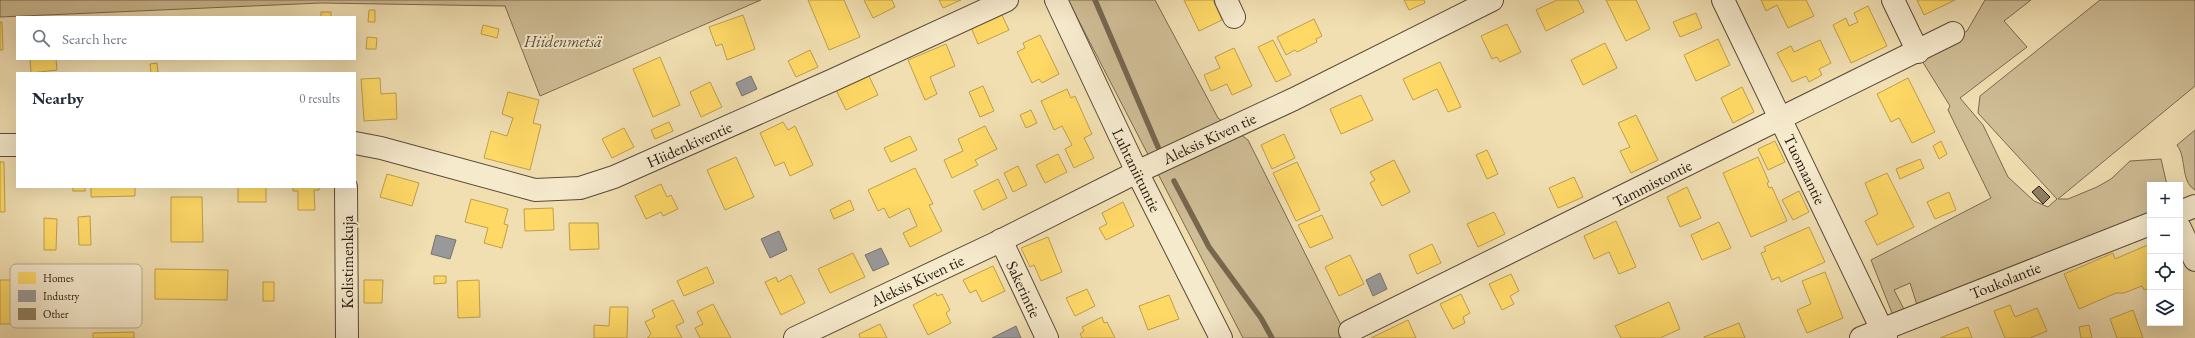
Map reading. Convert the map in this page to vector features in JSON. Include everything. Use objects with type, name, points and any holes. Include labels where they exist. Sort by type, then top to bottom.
[{"type":"street","name":"Hiidenkiventie","points":[[356,143],[381,148],[535,190],[580,188],[620,174],[833,80],[1007,0]]},
{"type":"street","name":"Luhtaniituntie","points":[[1056,0],[1137,172],[1221,338]]},
{"type":"street","name":"Aleksis Kiven tie","points":[[795,338],[1001,240],[1137,172],[1294,98],[1492,0]]},
{"type":"street","name":"Tuomaantie","points":[[1723,0],[1884,334]]},
{"type":"street","points":[[1893,0],[1918,52]]},
{"type":"street","name":"Tammistontie","points":[[1350,331],[1918,52],[1953,33]]},
{"type":"street","points":[[0,145],[16,145]]},
{"type":"street","name":"Kolistimenkuja","points":[[346,188],[347,338]]},
{"type":"street","points":[[2183,211],[2195,206]]},
{"type":"street","name":"Toukolantie","points":[[1861,338],[1884,334],[2147,225]]},
{"type":"street","points":[[2183,234],[2195,260]]},
{"type":"street","name":"Sakerintie","points":[[1001,240],[1048,338]]},
{"type":"green space","name":"Hiidenmetsä","points":[[0,0],[761,0],[540,96],[505,6],[321,3],[0,17]]},
{"type":"green space","points":[[1068,0],[1155,0],[1218,118],[1248,140],[1343,329],[1359,338],[1243,338]]},
{"type":"green space","points":[[1985,0],[2031,0],[2004,21],[2027,47],[1960,98],[1983,125],[2008,177],[2034,201],[2048,207],[2057,199],[1978,113],[1980,96],[2100,0],[2195,0],[2195,86],[2058,199],[2068,199],[2097,187],[2111,179],[2130,161],[2161,159],[2166,182],[2147,182],[2147,225],[1918,308],[1910,283],[1894,290],[1906,313],[1894,318],[1871,260],[1991,198],[1948,110],[1950,106],[1919,56],[1967,31]]},
{"type":"green space","points":[[2195,130],[2195,190],[2187,181],[2182,156],[2177,145]]},
{"type":"building: Homes","points":[[808,0],[844,0],[860,37],[829,50]]},
{"type":"building: Homes","points":[[864,0],[892,0],[895,7],[873,18]]},
{"type":"building: Homes","points":[[939,0],[961,0],[943,8]]},
{"type":"building: Homes","points":[[1184,0],[1213,0],[1222,20],[1199,31]]},
{"type":"building: Homes","points":[[1404,0],[1424,0],[1425,3],[1409,10]]},
{"type":"building: Homes","points":[[1557,0],[1578,0],[1584,12],[1546,31],[1536,10]]},
{"type":"building: Homes","points":[[1606,0],[1636,0],[1650,29],[1626,41]]},
{"type":"building: Homes","points":[[1761,0],[1806,0],[1814,16],[1788,28],[1777,5],[1766,11]]},
{"type":"building: Homes","points":[[1917,0],[1955,0],[1924,15]]},
{"type":"building: Homes","points":[[1868,6],[1887,46],[1851,63],[1833,25],[1846,18],[1849,26],[1858,22],[1854,13]]},
{"type":"building: Homes","points":[[369,10],[375,10],[375,22],[368,22]]},
{"type":"building: Homes","points":[[321,12],[331,12],[331,16],[321,16]]},
{"type":"building: Homes","points":[[1001,13],[1009,30],[978,44],[970,25]]},
{"type":"building: Homes","points":[[1696,13],[1702,28],[1680,37],[1673,22]]},
{"type":"building: Homes","points":[[743,15],[755,49],[727,60],[722,44],[716,46],[709,27]]},
{"type":"building: Homes","points":[[1314,19],[1322,36],[1316,39],[1317,42],[1297,52],[1295,50],[1286,55],[1277,37]]},
{"type":"building: Homes","points":[[0,22],[2,22],[3,50],[0,50]]},
{"type":"building: Homes","points":[[1507,24],[1521,52],[1500,62],[1497,57],[1492,59],[1481,36]]},
{"type":"building: Homes","points":[[483,25],[499,29],[497,38],[481,34]]},
{"type":"building: Homes","points":[[1040,35],[1059,74],[1042,83],[1039,79],[1032,83],[1017,52],[1025,48],[1023,43]]},
{"type":"building: Homes","points":[[367,37],[377,38],[376,49],[366,49]]},
{"type":"building: Homes","points":[[1718,39],[1730,65],[1696,81],[1684,55]]},
{"type":"building: Homes","points":[[1273,40],[1291,75],[1276,82],[1258,47]]},
{"type":"building: Homes","points":[[1820,40],[1831,63],[1819,69],[1822,75],[1809,82],[1806,76],[1792,82],[1777,53],[1791,46],[1794,52]]},
{"type":"building: Homes","points":[[1605,43],[1617,68],[1583,85],[1571,60]]},
{"type":"building: Homes","points":[[946,44],[955,66],[930,77],[937,94],[925,100],[908,60]]},
{"type":"building: Homes","points":[[1234,48],[1252,86],[1232,95],[1227,84],[1211,91],[1204,75],[1220,68],[1215,57]]},
{"type":"building: Homes","points":[[810,50],[818,67],[796,77],[788,61]]},
{"type":"building: Homes","points":[[660,57],[680,105],[653,117],[633,69]]},
{"type":"building: Homes","points":[[30,60],[56,60],[57,70],[31,72]]},
{"type":"building: Homes","points":[[1440,62],[1461,107],[1448,112],[1437,89],[1413,100],[1403,79]]},
{"type":"building: Homes","points":[[157,63],[158,72],[151,72],[150,64]]},
{"type":"building: Homes","points":[[867,72],[878,95],[846,110],[835,88]]},
{"type":"building: Homes","points":[[380,78],[381,94],[396,93],[397,119],[364,121],[361,79]]},
{"type":"building: Homes","points":[[1908,78],[1935,132],[1912,143],[1899,118],[1891,122],[1877,94]]},
{"type":"building: Homes","points":[[710,82],[722,107],[701,117],[690,92]]},
{"type":"building: Homes","points":[[983,86],[994,111],[980,117],[969,92]]},
{"type":"building: Homes","points":[[1742,87],[1754,112],[1733,123],[1721,98]]},
{"type":"building: Homes","points":[[1067,89],[1071,98],[1075,96],[1092,134],[1084,138],[1094,158],[1074,168],[1065,149],[1072,145],[1062,126],[1054,130],[1041,101]]},
{"type":"building: Homes","points":[[508,92],[539,100],[533,123],[541,125],[530,170],[484,158],[491,131],[507,136],[513,118],[502,114]]},
{"type":"building: Homes","points":[[1361,95],[1373,120],[1341,134],[1330,109]]},
{"type":"building: Homes","points":[[1031,110],[1037,123],[1026,128],[1020,115]]},
{"type":"building: Homes","points":[[1636,115],[1658,160],[1631,173],[1620,151],[1630,147],[1618,123]]},
{"type":"building: Homes","points":[[669,122],[673,131],[655,139],[651,130]]},
{"type":"building: Homes","points":[[783,122],[788,130],[795,126],[813,165],[790,176],[784,162],[775,166],[760,133]]},
{"type":"building: Homes","points":[[985,126],[997,149],[975,160],[978,165],[952,178],[944,160],[963,151],[958,139]]},
{"type":"building: Homes","points":[[624,128],[634,147],[612,158],[602,139]]},
{"type":"building: Homes","points":[[1284,134],[1295,158],[1272,169],[1261,145]]},
{"type":"building: Homes","points":[[910,136],[917,150],[891,162],[884,148]]},
{"type":"building: Homes","points":[[1775,141],[1785,162],[1768,170],[1758,149]]},
{"type":"building: Homes","points":[[1941,141],[1947,154],[1939,159],[1933,146]]},
{"type":"building: Homes","points":[[1487,150],[1498,174],[1487,179],[1476,155]]},
{"type":"building: Homes","points":[[1058,154],[1067,172],[1045,183],[1036,165]]},
{"type":"building: Homes","points":[[736,157],[754,197],[725,210],[707,170]]},
{"type":"building: Homes","points":[[1758,157],[1769,182],[1767,183],[1769,188],[1772,187],[1787,221],[1751,237],[1723,173]]},
{"type":"building: Homes","points":[[1920,159],[1924,168],[1900,179],[1896,169]]},
{"type":"building: Homes","points":[[1394,160],[1410,192],[1382,206],[1370,183],[1375,180],[1370,172]]},
{"type":"building: Homes","points":[[0,162],[4,162],[5,212],[0,212]]},
{"type":"building: Homes","points":[[1297,162],[1320,210],[1296,221],[1273,173]]},
{"type":"building: Homes","points":[[1018,166],[1027,185],[1013,192],[1004,173]]},
{"type":"building: Homes","points":[[915,168],[933,204],[929,205],[942,231],[910,247],[903,233],[917,226],[909,208],[889,218],[884,208],[878,211],[868,190]]},
{"type":"building: Homes","points":[[1887,173],[1914,227],[1877,245],[1865,221],[1878,214],[1865,183]]},
{"type":"building: Homes","points":[[387,174],[419,183],[412,206],[380,197]]},
{"type":"building: Homes","points":[[1574,177],[1583,197],[1558,208],[1549,188]]},
{"type":"building: Homes","points":[[998,179],[1007,198],[983,210],[974,191]]},
{"type":"building: Homes","points":[[661,184],[667,197],[671,195],[678,209],[663,216],[661,212],[646,219],[635,196]]},
{"type":"building: Homes","points":[[1687,187],[1701,218],[1680,227],[1667,197]]},
{"type":"building: Homes","points":[[73,188],[85,188],[85,191],[73,191]]},
{"type":"building: Homes","points":[[91,188],[135,188],[135,196],[91,197]]},
{"type":"building: Homes","points":[[238,188],[266,188],[266,202],[238,202]]},
{"type":"building: Homes","points":[[293,188],[319,188],[319,190],[314,190],[315,210],[298,210],[298,191],[293,191]]},
{"type":"building: Homes","points":[[1799,191],[1809,212],[1793,220],[1782,200]]},
{"type":"building: Homes","points":[[1949,192],[1956,210],[1935,219],[1927,202]]},
{"type":"building: Homes","points":[[171,197],[202,197],[203,242],[171,242]]},
{"type":"building: Homes","points":[[471,199],[508,209],[504,224],[508,225],[502,248],[484,243],[488,228],[465,222]]},
{"type":"building: Homes","points":[[850,200],[854,210],[834,219],[830,210]]},
{"type":"building: Homes","points":[[1123,202],[1134,226],[1106,240],[1099,228],[1107,224],[1102,213]]},
{"type":"building: Homes","points":[[553,208],[554,230],[525,231],[524,209]]},
{"type":"building: Homes","points":[[1494,212],[1505,234],[1478,247],[1467,224]]},
{"type":"building: Homes","points":[[1322,215],[1333,238],[1310,248],[1298,225]]},
{"type":"building: Homes","points":[[90,216],[91,245],[79,245],[78,217]]},
{"type":"building: Homes","points":[[44,218],[57,219],[56,250],[44,250]]},
{"type":"building: Homes","points":[[1616,221],[1636,267],[1619,274],[1609,252],[1594,259],[1584,236]]},
{"type":"building: Homes","points":[[1719,222],[1731,248],[1702,260],[1691,235]]},
{"type":"building: Homes","points":[[569,223],[598,223],[599,249],[570,250]]},
{"type":"building: Homes","points":[[1809,227],[1825,262],[1781,282],[1779,277],[1772,280],[1761,253],[1766,251],[1764,247]]},
{"type":"building: Homes","points":[[1048,237],[1062,272],[1041,281],[1034,265],[1030,267],[1021,248]]},
{"type":"building: Homes","points":[[1432,244],[1441,263],[1417,274],[1409,255]]},
{"type":"building: Homes","points":[[2147,245],[2147,288],[2144,290],[2142,286],[2124,293],[2116,293],[2079,309],[2064,274],[2113,253],[2115,259]]},
{"type":"building: Homes","points":[[853,253],[865,277],[830,293],[818,269]]},
{"type":"building: Homes","points":[[1350,255],[1364,284],[1339,296],[1325,267]]},
{"type":"building: Homes","points":[[993,266],[1005,291],[982,302],[976,290],[970,293],[963,280]]},
{"type":"building: Homes","points":[[707,267],[714,283],[684,296],[677,281]]},
{"type":"building: Homes","points":[[155,269],[228,270],[227,300],[155,299]]},
{"type":"building: Homes","points":[[1825,272],[1843,318],[1807,333],[1797,310],[1811,304],[1802,281]]},
{"type":"building: Homes","points":[[1511,274],[1519,291],[1510,296],[1514,304],[1502,310],[1489,284]]},
{"type":"building: Homes","points":[[791,275],[805,303],[781,315],[765,282],[776,277],[778,282]]},
{"type":"building: Homes","points":[[434,276],[446,276],[446,283],[434,284]]},
{"type":"building: Homes","points":[[0,280],[10,280],[10,324],[0,324]]},
{"type":"building: Homes","points":[[364,280],[383,280],[382,303],[364,303]]},
{"type":"building: Homes","points":[[479,280],[480,317],[458,318],[457,281]]},
{"type":"building: Homes","points":[[263,282],[274,282],[274,301],[263,301]]},
{"type":"building: Homes","points":[[1087,289],[1095,306],[1075,316],[1066,298]]},
{"type":"building: Homes","points":[[936,293],[937,296],[942,294],[950,310],[946,313],[951,323],[928,335],[913,305]]},
{"type":"building: Homes","points":[[1461,294],[1470,313],[1463,317],[1465,323],[1453,329],[1440,304]]},
{"type":"building: Homes","points":[[1169,295],[1179,319],[1148,330],[1139,306]]},
{"type":"building: Homes","points":[[673,300],[684,322],[676,326],[682,338],[647,338],[651,334],[645,322],[655,317],[652,310]]},
{"type":"building: Homes","points":[[1669,302],[1680,329],[1660,338],[1621,338],[1615,326]]},
{"type":"building: Homes","points":[[713,304],[731,338],[700,338],[695,328],[703,324],[697,312]]},
{"type":"building: Homes","points":[[2010,305],[2015,317],[2037,308],[2047,331],[2030,338],[2005,338],[1994,311]]},
{"type":"building: Homes","points":[[610,307],[628,307],[627,338],[594,338],[594,325],[609,326]]},
{"type":"building: Homes","points":[[2133,310],[2143,338],[2117,338],[2110,319]]},
{"type":"building: Homes","points":[[1102,317],[1104,323],[1107,322],[1115,338],[1082,338],[1080,334],[1084,331],[1082,327]]},
{"type":"building: Homes","points":[[1408,320],[1416,338],[1371,338]]},
{"type":"building: Homes","points":[[1739,323],[1745,338],[1704,338],[1704,337]]},
{"type":"building: Homes","points":[[880,324],[887,338],[860,338],[859,334]]},
{"type":"building: Homes","points":[[2089,325],[2092,338],[2081,338],[2079,327]]},
{"type":"building: Homes","points":[[1968,327],[1972,338],[1940,338]]},
{"type":"building: Homes","points":[[134,332],[134,338],[93,338],[93,333]]},
{"type":"building: Industry","points":[[751,76],[757,89],[742,96],[736,83]]},
{"type":"building: Industry","points":[[779,231],[787,250],[770,258],[761,239]]},
{"type":"building: Industry","points":[[436,235],[456,240],[450,259],[431,254]]},
{"type":"building: Industry","points":[[881,248],[889,264],[873,271],[865,255]]},
{"type":"building: Industry","points":[[1380,273],[1387,289],[1373,296],[1366,280]]},
{"type":"building: Industry","points":[[1016,326],[1021,338],[992,338]]},
{"type":"building: Other","points":[[2039,186],[2050,197],[2043,204],[2032,192]]},
{"type":"waterway","points":[[1095,0],[1158,147]]},
{"type":"waterway","points":[[1174,181],[1209,247],[1261,318],[1272,338]]}]
